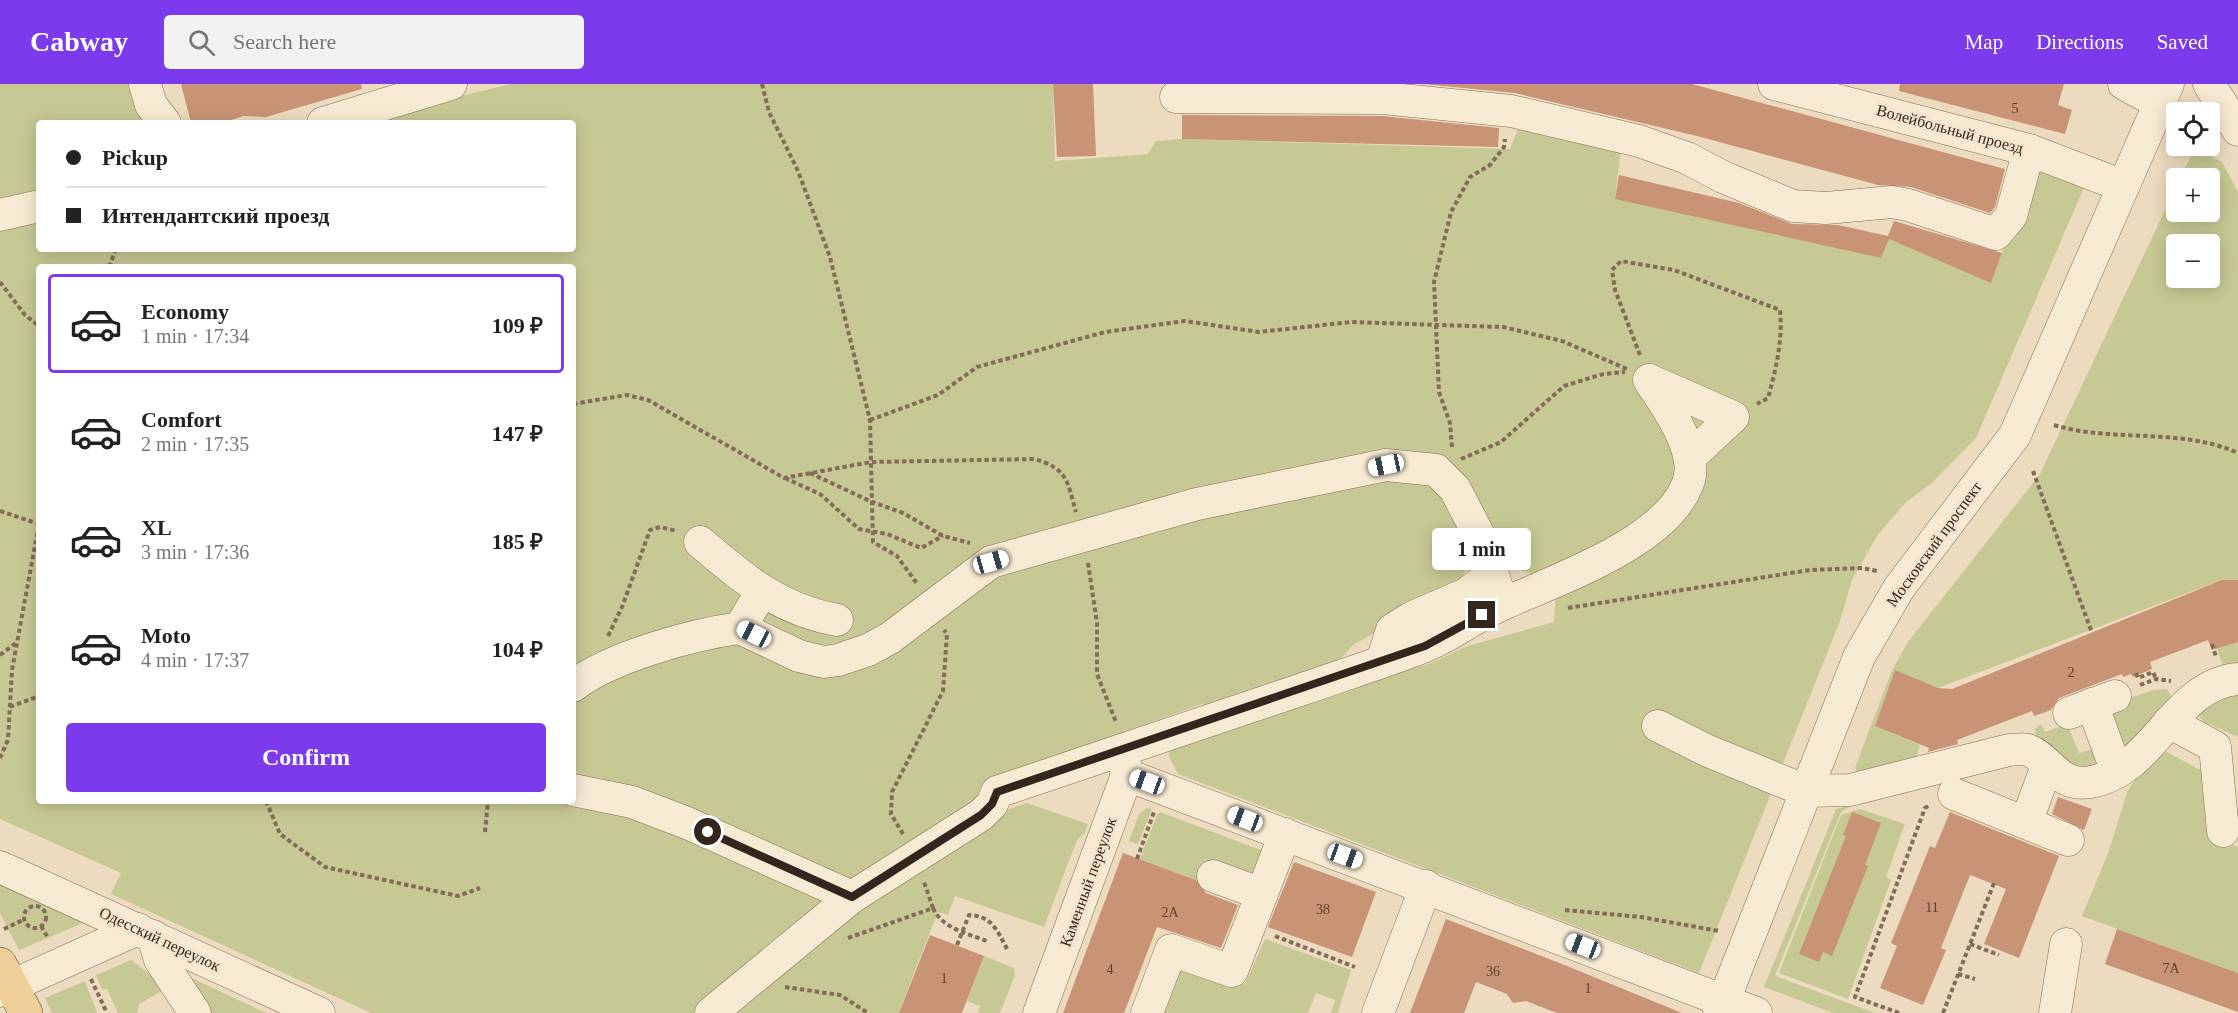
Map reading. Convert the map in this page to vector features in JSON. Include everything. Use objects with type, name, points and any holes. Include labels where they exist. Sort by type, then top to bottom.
[{"type":"street","points":[[144,84],[151,105],[163,120]]},
{"type":"street","points":[[333,120],[452,84]]},
{"type":"street","name":"Волейбольный проезд","points":[[1774,84],[2029,150],[2123,186]]},
{"type":"street","points":[[2124,84],[2164,94]]},
{"type":"street","points":[[2209,84],[2238,130]]},
{"type":"street","name":"Московский проспект","points":[[1721,1007],[1859,657],[1899,588],[2015,435],[2164,94]]},
{"type":"street","points":[[1176,97],[1383,98],[1511,111],[1639,141],[1688,158],[1723,177],[1793,206],[1826,208],[1892,202],[1996,234],[2011,216],[2029,150]]},
{"type":"street","points":[[0,216],[36,207]]},
{"type":"street","points":[[1649,380],[1733,417],[1691,456]]},
{"type":"street","points":[[711,1013],[852,897],[981,815],[992,804],[997,792],[1425,646],[1502,604],[1532,592],[1640,538],[1668,517],[1682,498],[1690,480],[1691,456],[1668,408],[1649,380]]},
{"type":"street","points":[[576,684],[628,658],[679,642],[740,628],[800,656],[824,662],[838,660],[868,650],[890,638],[991,562],[1197,504],[1386,465],[1444,466],[1484,544],[1502,604]]},
{"type":"street","points":[[700,542],[750,584],[762,591],[807,615],[837,620]]},
{"type":"street","points":[[1382,661],[1392,630],[1411,618],[1466,594],[1492,574]]},
{"type":"street","points":[[740,628],[762,591]]},
{"type":"street","points":[[1658,726],[1708,751],[1806,791],[1850,790],[2009,750],[2027,750],[2067,780],[2090,782],[2117,772],[2142,752],[2198,694],[2223,680],[2238,679]]},
{"type":"street","points":[[2103,700],[2117,772]]},
{"type":"street","points":[[2169,722],[2215,747],[2223,831]]},
{"type":"street","points":[[1122,750],[1285,834],[1426,886],[1721,1007],[1756,1013]]},
{"type":"street","name":"Каменный переулок","points":[[1038,1013],[1122,750]]},
{"type":"street","points":[[2026,823],[2047,766]]},
{"type":"street","points":[[576,791],[633,802],[687,823],[852,897]]},
{"type":"street","points":[[1954,794],[2068,840]]},
{"type":"street","points":[[1147,1013],[1171,950],[1232,971],[1285,834]]},
{"type":"street","name":"Одесский переулок","points":[[0,867],[319,1013]]},
{"type":"street","points":[[1213,876],[1262,894]]},
{"type":"street","points":[[1378,1013],[1426,886]]},
{"type":"street","points":[[9,988],[146,932],[160,960],[195,1013]]},
{"type":"street","points":[[2055,1013],[2066,944]]},
{"type":"path","points":[[762,84],[769,112],[798,171],[830,257],[870,420],[873,542],[897,556],[917,583],[921,599],[931,608],[947,634],[943,691],[892,792],[891,814]]},
{"type":"path","points":[[1444,466],[1450,423],[1439,392],[1434,282],[1451,212],[1470,177],[1490,165],[1504,147],[1511,111]]},
{"type":"path","points":[[1649,380],[1615,290],[1612,270],[1621,261],[1674,270],[1780,310],[1782,328],[1768,398],[1733,417]]},
{"type":"path","points":[[0,282],[25,315],[36,324]]},
{"type":"path","points":[[870,420],[938,395],[976,368],[1105,332],[1185,321],[1259,332],[1351,322],[1503,327],[1562,341],[1631,371],[1603,374],[1564,386],[1501,441],[1444,466]]},
{"type":"path","points":[[576,404],[627,395],[648,400],[784,478],[820,494],[859,530],[873,534],[887,534],[921,548],[943,536]]},
{"type":"path","points":[[2054,425],[2075,431],[2147,435],[2220,445],[2238,453]]},
{"type":"path","points":[[784,478],[871,462],[1035,459],[1055,465],[1065,475],[1083,535],[1097,623],[1097,674],[1122,750]]},
{"type":"path","points":[[2033,471],[2092,633]]},
{"type":"path","points":[[810,473],[872,502],[903,513],[943,536],[970,543],[988,542],[1012,556]]},
{"type":"path","points":[[0,511],[36,523]]},
{"type":"path","points":[[603,645],[622,607],[650,530],[660,526],[675,530],[700,542]]},
{"type":"path","points":[[0,758],[8,740],[12,670],[36,540]]},
{"type":"path","points":[[1564,609],[1810,570],[1875,569],[1899,588]]},
{"type":"path","points":[[0,655],[17,642]]},
{"type":"path","points":[[2103,700],[2156,679],[2153,672],[2138,678],[2136,673]]},
{"type":"path","points":[[10,707],[36,697]]},
{"type":"path","points":[[1899,1013],[1855,997],[1925,808],[1940,796],[1954,794]]},
{"type":"path","points":[[267,804],[280,834],[325,867],[458,896],[480,888]]},
{"type":"path","points":[[485,832],[488,804]]},
{"type":"path","points":[[1137,858],[1157,806]]},
{"type":"path","points":[[916,856],[936,916],[961,931],[989,942]]},
{"type":"path","points":[[1943,1013],[1994,883]]},
{"type":"path","points":[[31,906],[37,906],[46,914],[45,923],[35,929],[29,928],[23,920],[24,912],[31,906]]},
{"type":"path","points":[[845,939],[933,908]]},
{"type":"path","points":[[1562,909],[1641,917],[1719,931]]},
{"type":"path","points":[[957,945],[969,915],[982,916],[994,924],[1007,948]]},
{"type":"path","points":[[4,929],[23,920]]},
{"type":"path","points":[[41,926],[50,940]]},
{"type":"path","points":[[1273,935],[1355,967]]},
{"type":"path","points":[[1970,944],[1999,955]]},
{"type":"path","points":[[1958,974],[1975,979]]},
{"type":"path","points":[[91,979],[107,1013]]},
{"type":"path","points":[[745,986],[782,986],[840,995],[868,1013]]},
{"type":"green space","points":[[0,84],[134,84],[150,120],[36,120],[36,252],[576,252],[576,120],[376,120],[401,110],[511,84],[1053,84],[1055,161],[1148,154],[1156,141],[1182,139],[1510,149],[1519,126],[1621,147],[1615,198],[1881,258],[1889,239],[1991,282],[2032,176],[2040,167],[2085,185],[1976,438],[1933,482],[1905,503],[1877,536],[1852,580],[1840,621],[1699,973],[1178,774],[1169,757],[1170,748],[1336,692],[1434,662],[1464,647],[1554,622],[1556,592],[1537,576],[1521,570],[1509,556],[1468,566],[1449,597],[1416,609],[1353,645],[1337,663],[1209,708],[1202,704],[993,779],[1001,812],[1027,803],[1088,824],[1085,833],[1077,840],[1044,927],[955,896],[948,915],[938,912],[900,1009],[910,1013],[726,1013],[701,1007],[694,1013],[371,1013],[111,894],[121,873],[0,819]]},
{"type":"green space","points":[[2191,156],[2210,156],[2222,162],[2238,192],[2238,580],[2211,584],[1938,688],[1895,671],[1875,726],[1920,745],[1914,766],[1859,776],[1855,768],[1892,670],[1908,642],[2040,474],[2166,208],[2166,222],[2220,222],[2220,168],[2185,168]]},
{"type":"green space","points":[[2238,642],[2238,666],[2224,669],[2217,648]]},
{"type":"green space","points":[[2167,689],[2175,704],[2125,757],[2099,709],[2153,690]]},
{"type":"green space","points":[[2238,690],[2238,737],[2204,722],[2198,715],[2213,696]]},
{"type":"green space","points":[[2041,724],[2045,732],[2067,724],[2079,753],[2094,749],[2101,766],[2093,777],[2037,748],[2035,729]]},
{"type":"green space","points":[[2163,750],[2204,772],[2214,836],[2238,847],[2238,973],[2082,916],[2109,851],[2127,792],[2141,770]]},
{"type":"green space","points":[[1854,804],[1841,812],[1775,976],[1875,1013],[1833,1013],[1764,987],[1836,809]]},
{"type":"green space","points":[[1147,808],[1152,809],[1138,844],[1129,841],[1139,814]]},
{"type":"green space","points":[[1860,809],[1905,824],[1886,877],[1891,880],[1848,999],[1779,973],[1841,815]]},
{"type":"green space","points":[[1160,812],[1269,853],[1259,878],[1210,885],[1140,859]]},
{"type":"green space","points":[[0,882],[82,918],[83,923],[19,950],[0,913]]},
{"type":"green space","points":[[1265,939],[1351,970],[1338,1013],[1331,1013],[1335,1000],[1316,993],[1308,1013],[1158,1013],[1178,962],[1245,984]]},
{"type":"green space","points":[[984,956],[1014,968],[1015,975],[1000,1013],[978,1013],[980,1006],[967,1001]]},
{"type":"green space","points":[[131,960],[167,988],[139,1004],[137,1013],[118,1013],[107,989],[102,990],[96,975]]},
{"type":"green space","points":[[187,976],[266,1013],[210,1013]]},
{"type":"green space","points":[[85,981],[97,1013],[52,1013],[45,998]]},
{"type":"building","points":[[181,84],[361,84],[362,89],[266,117],[243,116],[231,120],[190,120]]},
{"type":"building","points":[[1053,84],[1093,84],[1096,156],[1057,157]]},
{"type":"building","points":[[1423,84],[1692,84],[2005,169],[1995,207],[1990,213],[1911,187],[1878,185],[1697,136],[1515,93]]},
{"type":"building","points":[[1900,84],[2064,84],[2058,105],[2072,110],[2065,134],[1899,91]]},
{"type":"building","points":[[1182,115],[1382,116],[1499,128],[1498,147],[1182,139]]},
{"type":"building","points":[[1619,175],[1739,203],[1792,224],[1838,225],[1888,236],[1894,221],[2002,253],[1991,283],[1889,239],[1881,258],[1615,199]]},
{"type":"building","points":[[2222,580],[2238,580],[2238,642],[2212,650],[2208,640],[2150,662],[2152,669],[2133,677],[2131,674],[2123,677],[2122,674],[2059,698],[2051,710],[2034,716],[2032,711],[1957,740],[1958,744],[1928,752],[1929,748],[1875,726],[1895,670],[1938,688],[1952,689]]},
{"type":"building","points":[[2058,797],[2092,809],[2084,830],[2052,814]]},
{"type":"building","points":[[1852,812],[1881,823],[1865,865],[1868,866],[1832,956],[1823,952],[1819,962],[1799,954],[1846,836],[1843,835]]},
{"type":"building","points":[[1950,812],[2059,856],[2019,958],[1984,944],[2006,889],[1970,875],[1941,948],[1946,950],[1923,1005],[1880,988],[1897,946],[1891,943],[1930,846],[1935,848]]},
{"type":"building","points":[[1123,853],[1196,880],[1206,893],[1238,905],[1221,948],[1157,927],[1124,1013],[1063,1013]]},
{"type":"building","points":[[1294,862],[1376,892],[1352,957],[1268,927]]},
{"type":"building","points":[[1446,919],[1682,1013],[1557,1013],[1526,1001],[1513,1003],[1507,994],[1476,982],[1464,1013],[1410,1013]]},
{"type":"building","points":[[2117,929],[2238,973],[2238,1012],[2105,964]]},
{"type":"building","points":[[930,935],[984,956],[962,1013],[899,1013]]},
{"type":"route","points":[[708,832],[852,897],[981,815],[992,804],[997,792],[1170,735],[1425,646],[1482,615]]}]
